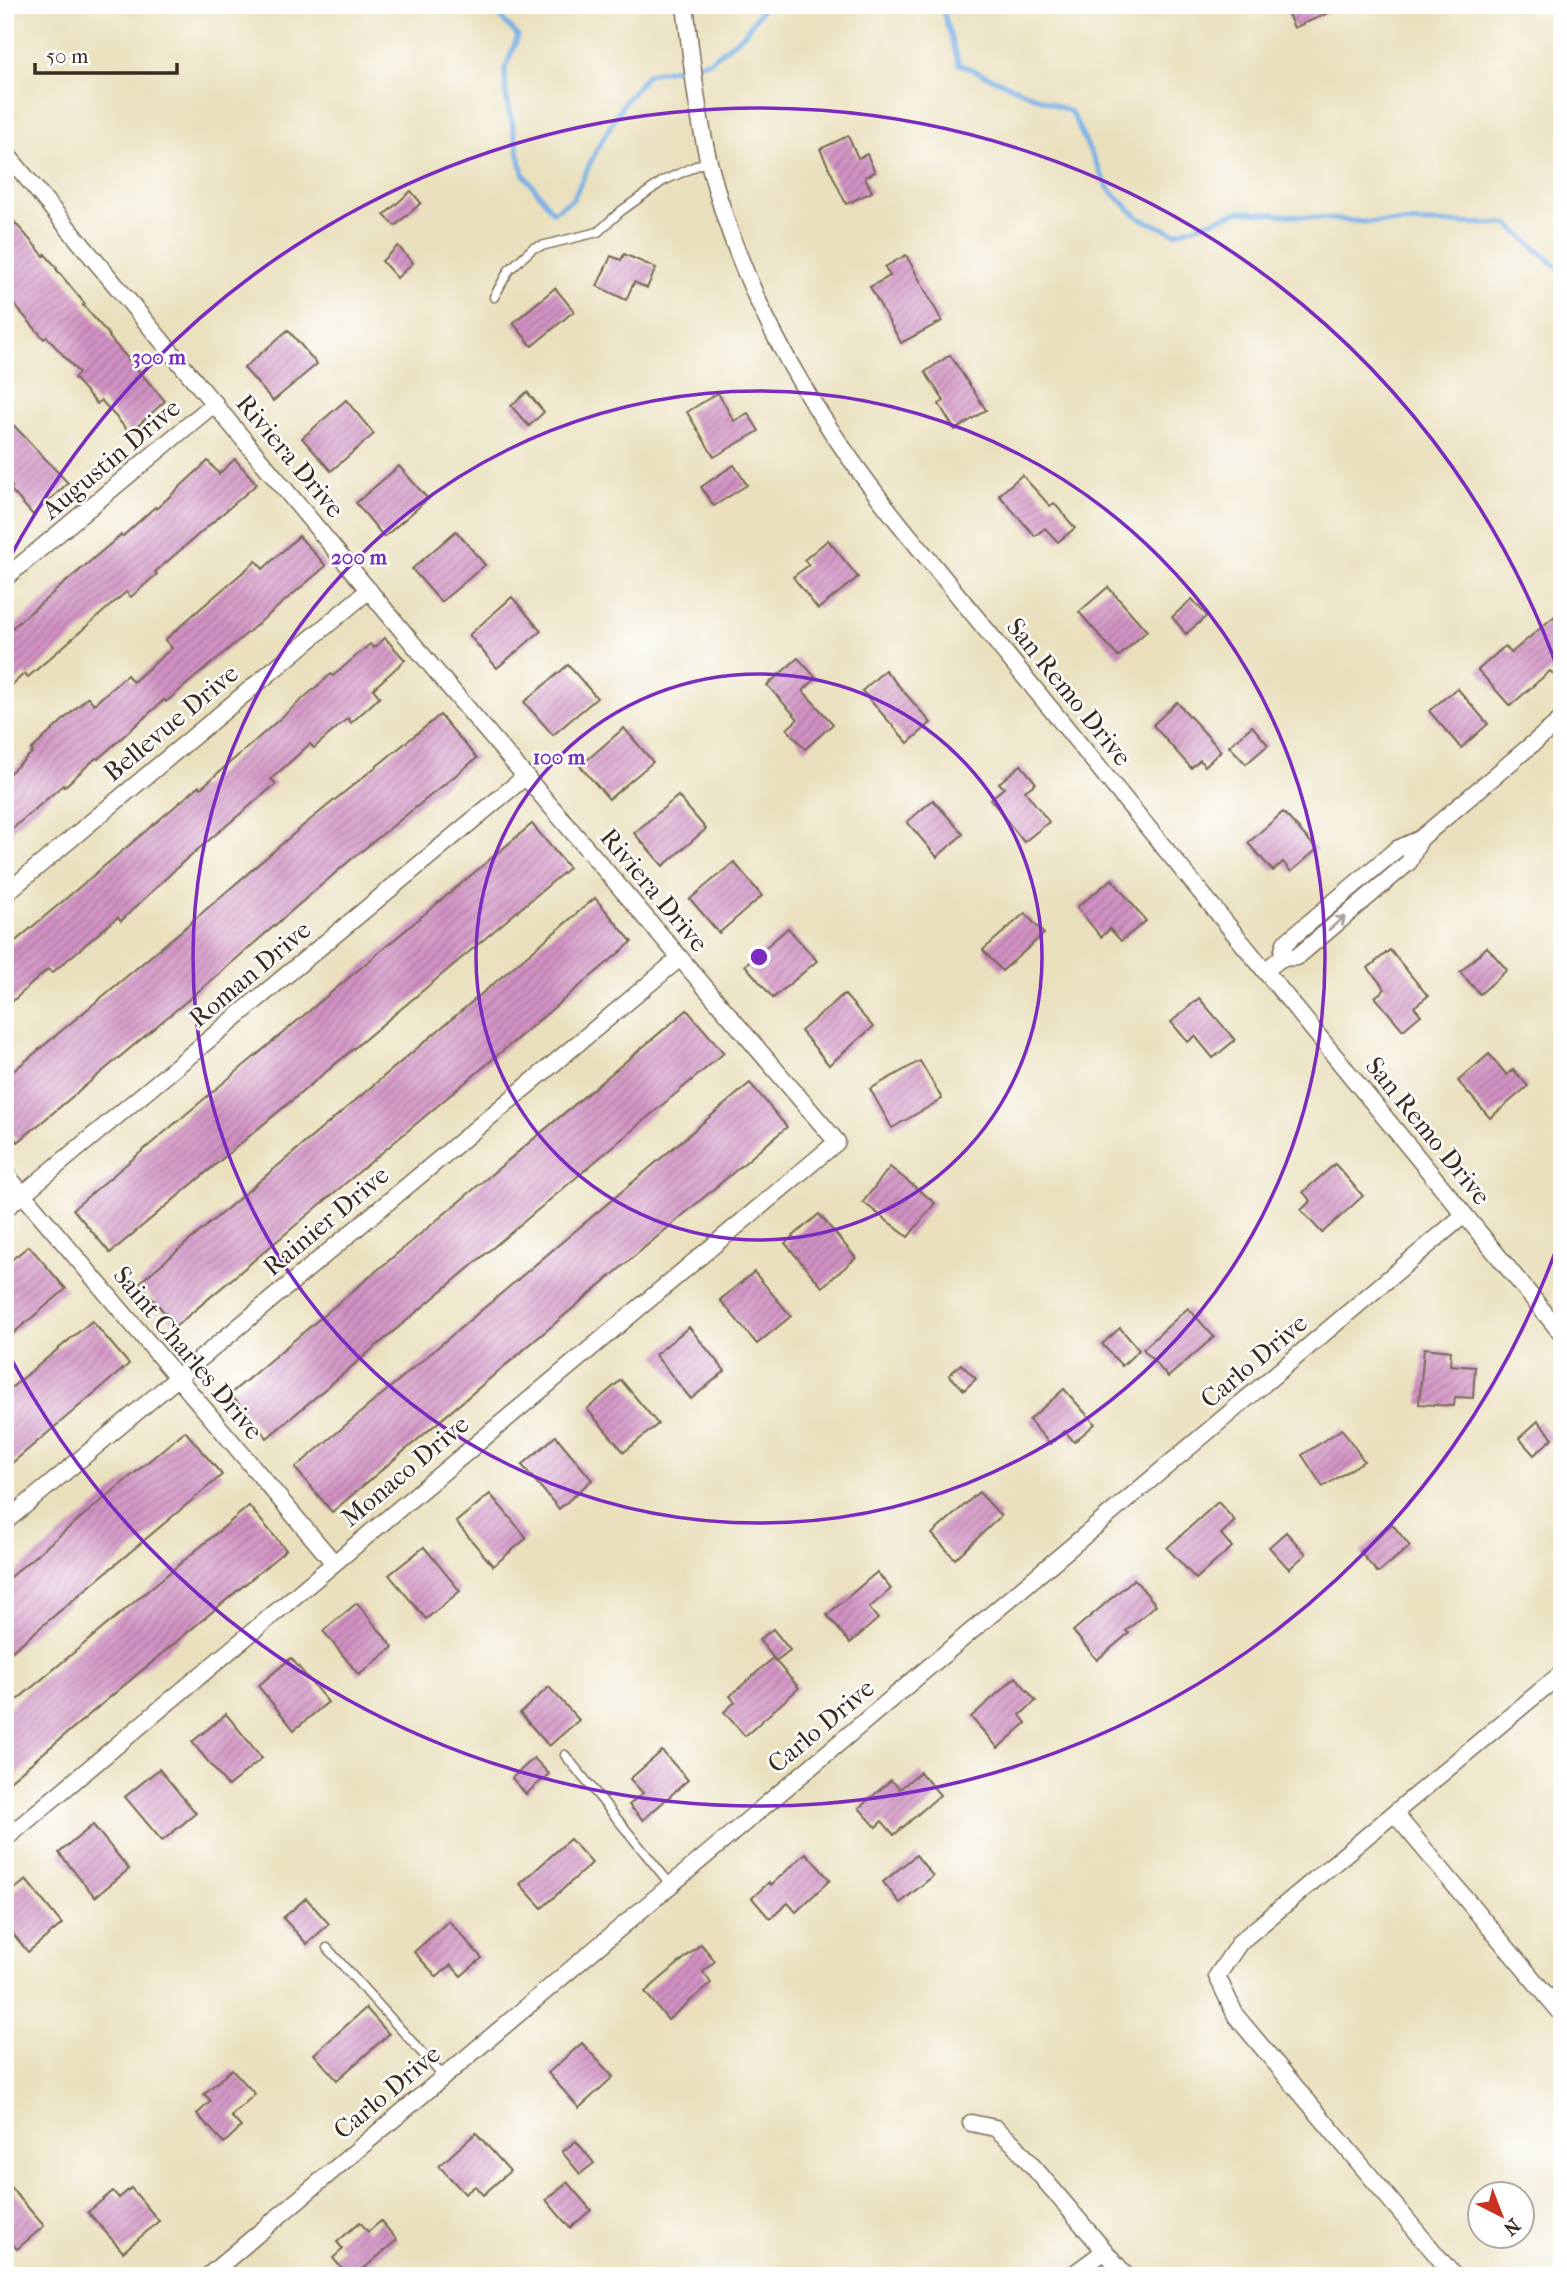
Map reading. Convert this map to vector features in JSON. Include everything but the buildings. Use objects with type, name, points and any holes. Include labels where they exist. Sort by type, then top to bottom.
[{"type":"street","name":"San Remo Drive","points":[[685,5],[696,92],[709,160],[739,257],[768,323],[803,388],[845,454],[1562,1334]]},
{"type":"street","name":"Riviera Drive","points":[[5,152],[369,590],[837,1142]]},
{"type":"street","name":"Augustin Drive","points":[[11,574],[215,403]]},
{"type":"street","points":[[5,556],[11,574]]},
{"type":"street","name":"Bellevue Drive","points":[[5,894],[369,590]]},
{"type":"street","points":[[1265,971],[1281,958],[1285,943],[1397,849],[1420,839],[1562,719]]},
{"type":"street","name":"Roman Drive","points":[[5,1209],[526,776]]},
{"type":"street","name":"Rainier Drive","points":[[5,1522],[680,958]]},
{"type":"street","name":"Monaco Drive","points":[[5,1839],[837,1142]]},
{"type":"street","name":"Saint Charles Drive","points":[[5,1173],[334,1563]]},
{"type":"street","name":"Carlo Drive","points":[[208,2276],[1464,1215]]},
{"type":"street","points":[[1454,2276],[1236,2016],[1217,1976],[1240,1942],[1562,1673]]},
{"type":"street","points":[[1395,1814],[1562,2014]]},
{"type":"street","points":[[971,2123],[995,2128],[1013,2143],[1126,2276]]},
{"type":"street","points":[[1071,2276],[1105,2250]]},
{"type":"lane","points":[[495,297],[509,270],[533,248],[598,232],[621,211],[663,181],[709,160]]},
{"type":"lane","points":[[565,1755],[671,1885]]},
{"type":"lane","points":[[327,1948],[444,2077]]},
{"type":"waterway","points":[[489,5],[518,36],[505,69],[506,95],[523,173],[553,212],[573,199],[597,149],[625,101],[648,74],[710,61],[744,34],[765,5]]},
{"type":"waterway","points":[[941,5],[959,64],[1071,112],[1108,188],[1139,218],[1175,233],[1241,211],[1365,222],[1508,224],[1562,271]]}]
